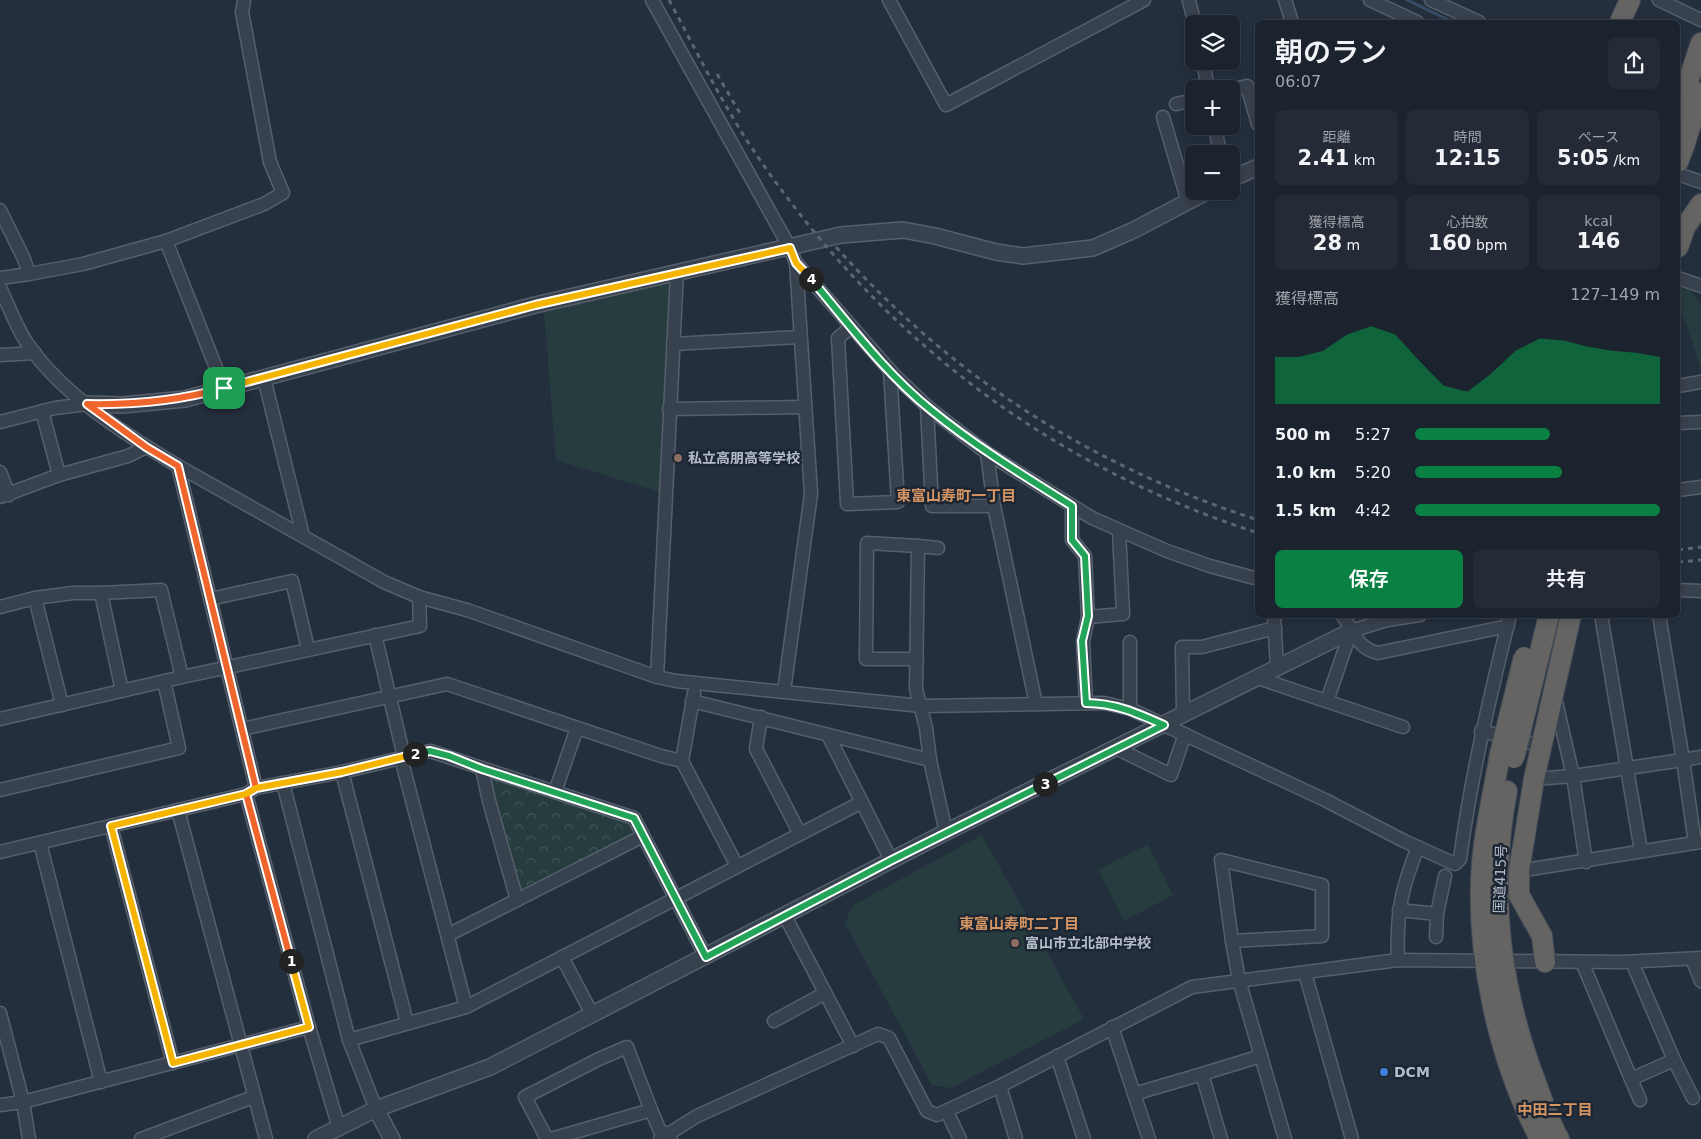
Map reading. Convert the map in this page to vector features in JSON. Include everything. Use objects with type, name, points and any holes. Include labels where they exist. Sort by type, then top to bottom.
[{"type":"highway","points":[[1621,20],[1630,0]]},
{"type":"highway","points":[[1681,154],[1686,114],[1701,42]]},
{"type":"highway","points":[[1686,114],[1701,92]]},
{"type":"highway","points":[[1680,242],[1685,227],[1701,204]]},
{"type":"highway","name":"国道415号","points":[[1534,618],[1507,756],[1482,863],[1505,1052],[1518,1091],[1540,1139]]},
{"type":"highway","name":"国道415号","points":[[1507,756],[1548,618]]},
{"type":"highway","name":"国道415号","points":[[1545,962],[1542,936],[1519,895],[1519,871],[1534,779],[1570,618]]},
{"type":"highway","name":"国道415号","points":[[1494,962],[1543,1102],[1559,1139]]},
{"type":"street","points":[[0,278],[83,264],[166,241],[264,204],[283,193],[270,162],[242,12],[244,0]]},
{"type":"street","points":[[652,0],[790,248],[796,263],[811,494],[784,691]]},
{"type":"street","points":[[889,0],[946,104],[1144,0]]},
{"type":"street","points":[[1285,0],[1291,20]]},
{"type":"street","points":[[1370,0],[1413,20]]},
{"type":"street","points":[[1431,0],[1475,20]]},
{"type":"street","points":[[1659,0],[1701,20]]},
{"type":"street","points":[[1189,1],[1193,15]]},
{"type":"street","points":[[1252,84],[1255,104]]},
{"type":"street","points":[[1176,104],[1185,102]]},
{"type":"street","points":[[1162,117],[1188,202]]},
{"type":"street","points":[[1240,175],[1255,168]]},
{"type":"street","points":[[1680,175],[1701,182]]},
{"type":"street","points":[[0,422],[42,411],[87,404],[158,402],[185,399],[535,305],[841,235],[904,230],[996,252],[1023,256],[1093,248],[1134,230],[1192,200]]},
{"type":"street","points":[[0,210],[24,259],[29,274]]},
{"type":"street","points":[[166,241],[224,388]]},
{"type":"street","points":[[796,263],[890,370],[928,407],[987,453],[1092,518],[1120,531],[1210,566],[1255,577]]},
{"type":"street","points":[[657,677],[677,272]]},
{"type":"street","points":[[1680,279],[1701,286]]},
{"type":"street","points":[[0,288],[26,342],[58,381],[87,404],[146,447],[178,466],[384,582],[419,597],[467,610],[657,677],[696,683],[921,706],[1104,703],[1130,709],[1325,800],[1418,848],[1456,864],[1460,859],[1469,792],[1481,730],[1509,621],[1378,653],[1368,651],[1351,631],[1344,618]]},
{"type":"street","points":[[851,327],[838,338],[847,504],[898,502],[890,370]]},
{"type":"street","points":[[673,344],[800,337]]},
{"type":"street","points":[[0,355],[35,353]]},
{"type":"street","points":[[264,378],[303,536]]},
{"type":"street","points":[[1680,386],[1701,382]]},
{"type":"street","points":[[669,409],[806,407]]},
{"type":"street","points":[[928,407],[932,506],[994,506]]},
{"type":"street","points":[[42,411],[59,475]]},
{"type":"street","points":[[1680,423],[1701,422]]},
{"type":"street","points":[[0,472],[4,496],[59,475],[128,456],[146,447]]},
{"type":"street","points":[[987,453],[994,506],[1036,704]]},
{"type":"street","points":[[178,466],[242,729],[251,791],[309,1027],[339,1128]]},
{"type":"street","points":[[1680,490],[1701,487]]},
{"type":"street","points":[[1072,506],[1072,540],[1085,556],[1088,616],[1082,641],[1086,703]]},
{"type":"street","points":[[1088,616],[1123,614],[1120,531]]},
{"type":"street","points":[[917,659],[866,659],[867,543],[938,548]]},
{"type":"street","points":[[918,546],[916,689],[946,832]]},
{"type":"street","points":[[210,599],[292,580],[308,649]]},
{"type":"street","points":[[0,607],[35,598],[73,592],[100,593],[161,590],[182,677]]},
{"type":"street","points":[[1680,590],[1701,591]]},
{"type":"street","points":[[100,593],[122,691]]},
{"type":"street","points":[[0,717],[420,626],[419,597]]},
{"type":"street","points":[[35,598],[62,705]]},
{"type":"street","points":[[316,1139],[376,1108],[468,1077],[706,957],[946,832],[1351,631],[1400,618]]},
{"type":"street","points":[[1602,618],[1641,851]]},
{"type":"street","points":[[1519,871],[1586,862],[1698,842],[1659,618]]},
{"type":"street","points":[[1183,715],[1182,647],[1202,647],[1274,622],[1278,668]]},
{"type":"street","points":[[1327,701],[1351,631]]},
{"type":"street","points":[[375,635],[403,758],[466,1007]]},
{"type":"street","points":[[1130,642],[1130,709]]},
{"type":"street","points":[[1258,678],[1403,726]]},
{"type":"street","points":[[0,790],[178,748],[164,681]]},
{"type":"street","points":[[696,683],[682,761],[737,866]]},
{"type":"street","points":[[242,729],[447,684],[661,756],[682,761]]},
{"type":"street","points":[[1553,698],[1556,702],[1573,776],[1586,862]]},
{"type":"street","points":[[692,701],[930,760]]},
{"type":"street","points":[[761,717],[756,749],[800,834]]},
{"type":"street","points":[[555,792],[577,728]]},
{"type":"street","points":[[1481,730],[1542,746]]},
{"type":"street","points":[[1116,748],[1171,775],[1185,734]]},
{"type":"street","points":[[828,735],[892,860]]},
{"type":"street","points":[[0,852],[283,783],[342,772],[430,751],[634,818],[706,957]]},
{"type":"street","points":[[1534,779],[1573,776],[1701,757]]},
{"type":"street","points":[[482,769],[488,801],[517,900]]},
{"type":"street","points":[[342,772],[407,1023]]},
{"type":"street","points":[[283,783],[349,1040],[376,1108],[392,1139]]},
{"type":"street","points":[[349,1040],[466,1007],[862,802]]},
{"type":"street","points":[[178,810],[253,1097],[266,1139]]},
{"type":"street","points":[[111,826],[173,1063]]},
{"type":"street","points":[[448,935],[644,836]]},
{"type":"street","points":[[40,843],[101,1082]]},
{"type":"street","points":[[1398,960],[1396,926],[1405,880],[1418,848]]},
{"type":"street","points":[[1232,941],[1322,936],[1322,885],[1221,860],[1232,941],[1239,980],[1285,1139]]},
{"type":"street","points":[[1436,937],[1437,914],[1445,876]]},
{"type":"street","points":[[1399,910],[1437,914]]},
{"type":"street","points":[[785,916],[853,1046]]},
{"type":"street","points":[[562,957],[592,1014]]},
{"type":"street","points":[[547,1139],[525,1097],[627,1047],[660,1131],[666,1137],[697,1116],[878,1034],[889,1038],[927,1110],[937,1115],[1000,1086],[1185,989],[1239,980],[1398,960],[1632,962],[1696,959],[1701,982]]},
{"type":"street","points":[[1582,962],[1640,1100]]},
{"type":"street","points":[[1632,962],[1674,1060],[1693,1098]]},
{"type":"street","points":[[1305,973],[1352,1139]]},
{"type":"street","points":[[774,1021],[825,993]]},
{"type":"street","points":[[0,1013],[23,1102],[30,1139]]},
{"type":"street","points":[[0,1105],[23,1102],[309,1027]]},
{"type":"street","points":[[1112,1027],[1149,1139]]},
{"type":"street","points":[[1058,1056],[1084,1139]]},
{"type":"street","points":[[1134,1094],[1261,1056]]},
{"type":"street","points":[[1631,1079],[1674,1060]]},
{"type":"street","points":[[1202,1074],[1221,1139]]},
{"type":"street","points":[[1000,1086],[1016,1139]]},
{"type":"street","points":[[141,1139],[253,1097]]},
{"type":"street","points":[[551,1139],[651,1110]]},
{"type":"street","points":[[947,1112],[960,1139]]},
{"type":"green space","points":[[664,284],[669,286],[659,492],[556,460],[544,312]]},
{"type":"green space","points":[[1686,286],[1701,304],[1701,370],[1687,325],[1680,311],[1680,289]]},
{"type":"green space","points":[[495,779],[632,824],[631,839],[519,895],[489,784]]},
{"type":"green space","points":[[982,835],[1084,1019],[951,1088],[932,1085],[845,923],[852,906]]},
{"type":"green space","points":[[1148,844],[1173,895],[1124,921],[1098,870]]},
{"type":"waterway","points":[[1407,0],[1449,20]]},
{"type":"railway","points":[[669,0],[723,102],[760,160],[809,225],[861,285],[917,340],[978,389],[1042,433],[1110,471],[1182,505],[1255,532]]},
{"type":"railway","points":[[717,74],[741,115]]},
{"type":"railway","points":[[836,247],[881,294],[928,337],[977,377],[1028,412],[1082,444],[1138,473],[1197,498],[1255,519]]},
{"type":"railway","points":[[1680,550],[1701,547]]},
{"type":"railway","points":[[1680,562],[1701,560]]},
{"type":"place","name":"私立高朋高等学校","points":[[678,458]]},
{"type":"place","name":"富山市立北部中学校","points":[[1015,943]]},
{"type":"place","name":"DCM","points":[[1384,1072]]},
{"type":"district","name":"東富山寿町一丁目","points":[[956,496]]},
{"type":"district","name":"東富山寿町二丁目","points":[[1019,924]]},
{"type":"district","name":"中田二丁目","points":[[1555,1110]]},
{"type":"route","points":[[224,388],[185,399],[123,405],[87,404],[146,447],[178,466],[256,788],[246,794],[309,1027],[173,1063],[111,826],[246,794],[256,788],[342,772],[430,751],[634,818],[706,957],[946,832],[1164,725],[1130,709],[1104,703],[1086,703],[1082,641],[1088,616],[1085,556],[1072,540],[1072,506],[987,453],[930,409],[894,375],[851,327],[796,263],[790,248],[535,305],[224,388]]}]
